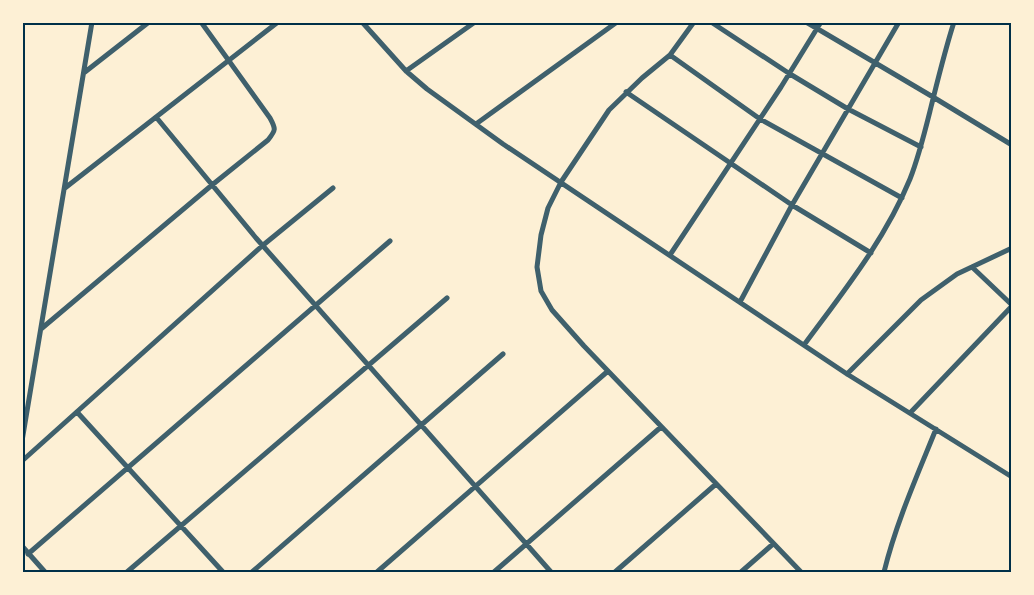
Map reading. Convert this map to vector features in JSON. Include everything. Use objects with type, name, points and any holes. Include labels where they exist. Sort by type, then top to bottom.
[{"type":"street","points":[[22,441],[92,22]]},
{"type":"street","points":[[84,72],[149,22]]},
{"type":"street","points":[[41,329],[274,133],[275,126],[201,22]]},
{"type":"street","points":[[65,188],[278,22]]},
{"type":"street","points":[[362,22],[406,71],[476,124],[847,374],[1012,477]]},
{"type":"street","points":[[406,71],[476,22]]},
{"type":"street","points":[[476,124],[609,25],[617,22]]},
{"type":"street","points":[[694,22],[670,55],[626,92],[609,110],[561,182],[548,208],[541,235],[536,267],[540,291],[552,310],[608,371],[801,572]]},
{"type":"street","points":[[711,22],[790,74],[848,109],[921,147]]},
{"type":"street","points":[[806,22],[1012,145]]},
{"type":"street","points":[[670,255],[790,74],[821,22]]},
{"type":"street","points":[[740,302],[792,205],[899,22]]},
{"type":"street","points":[[804,345],[870,253],[897,209],[911,178],[921,147],[954,22]]},
{"type":"street","points":[[670,55],[760,119],[902,198]]},
{"type":"street","points":[[626,92],[792,205],[870,253]]},
{"type":"street","points":[[156,117],[262,246],[550,572]]},
{"type":"street","points":[[22,461],[262,246],[333,188]]},
{"type":"street","points":[[28,554],[390,241]]},
{"type":"street","points":[[847,374],[921,300],[957,274],[1012,248]]},
{"type":"street","points":[[910,413],[1012,306],[972,268]]},
{"type":"street","points":[[127,572],[447,298]]},
{"type":"street","points":[[252,572],[503,354]]},
{"type":"street","points":[[377,572],[608,371]]},
{"type":"street","points":[[77,412],[223,572]]},
{"type":"street","points":[[494,572],[661,427]]},
{"type":"street","points":[[884,572],[893,539],[936,429]]},
{"type":"street","points":[[615,572],[716,484]]},
{"type":"street","points":[[740,572],[773,544]]},
{"type":"street","points":[[22,546],[45,572]]}]
